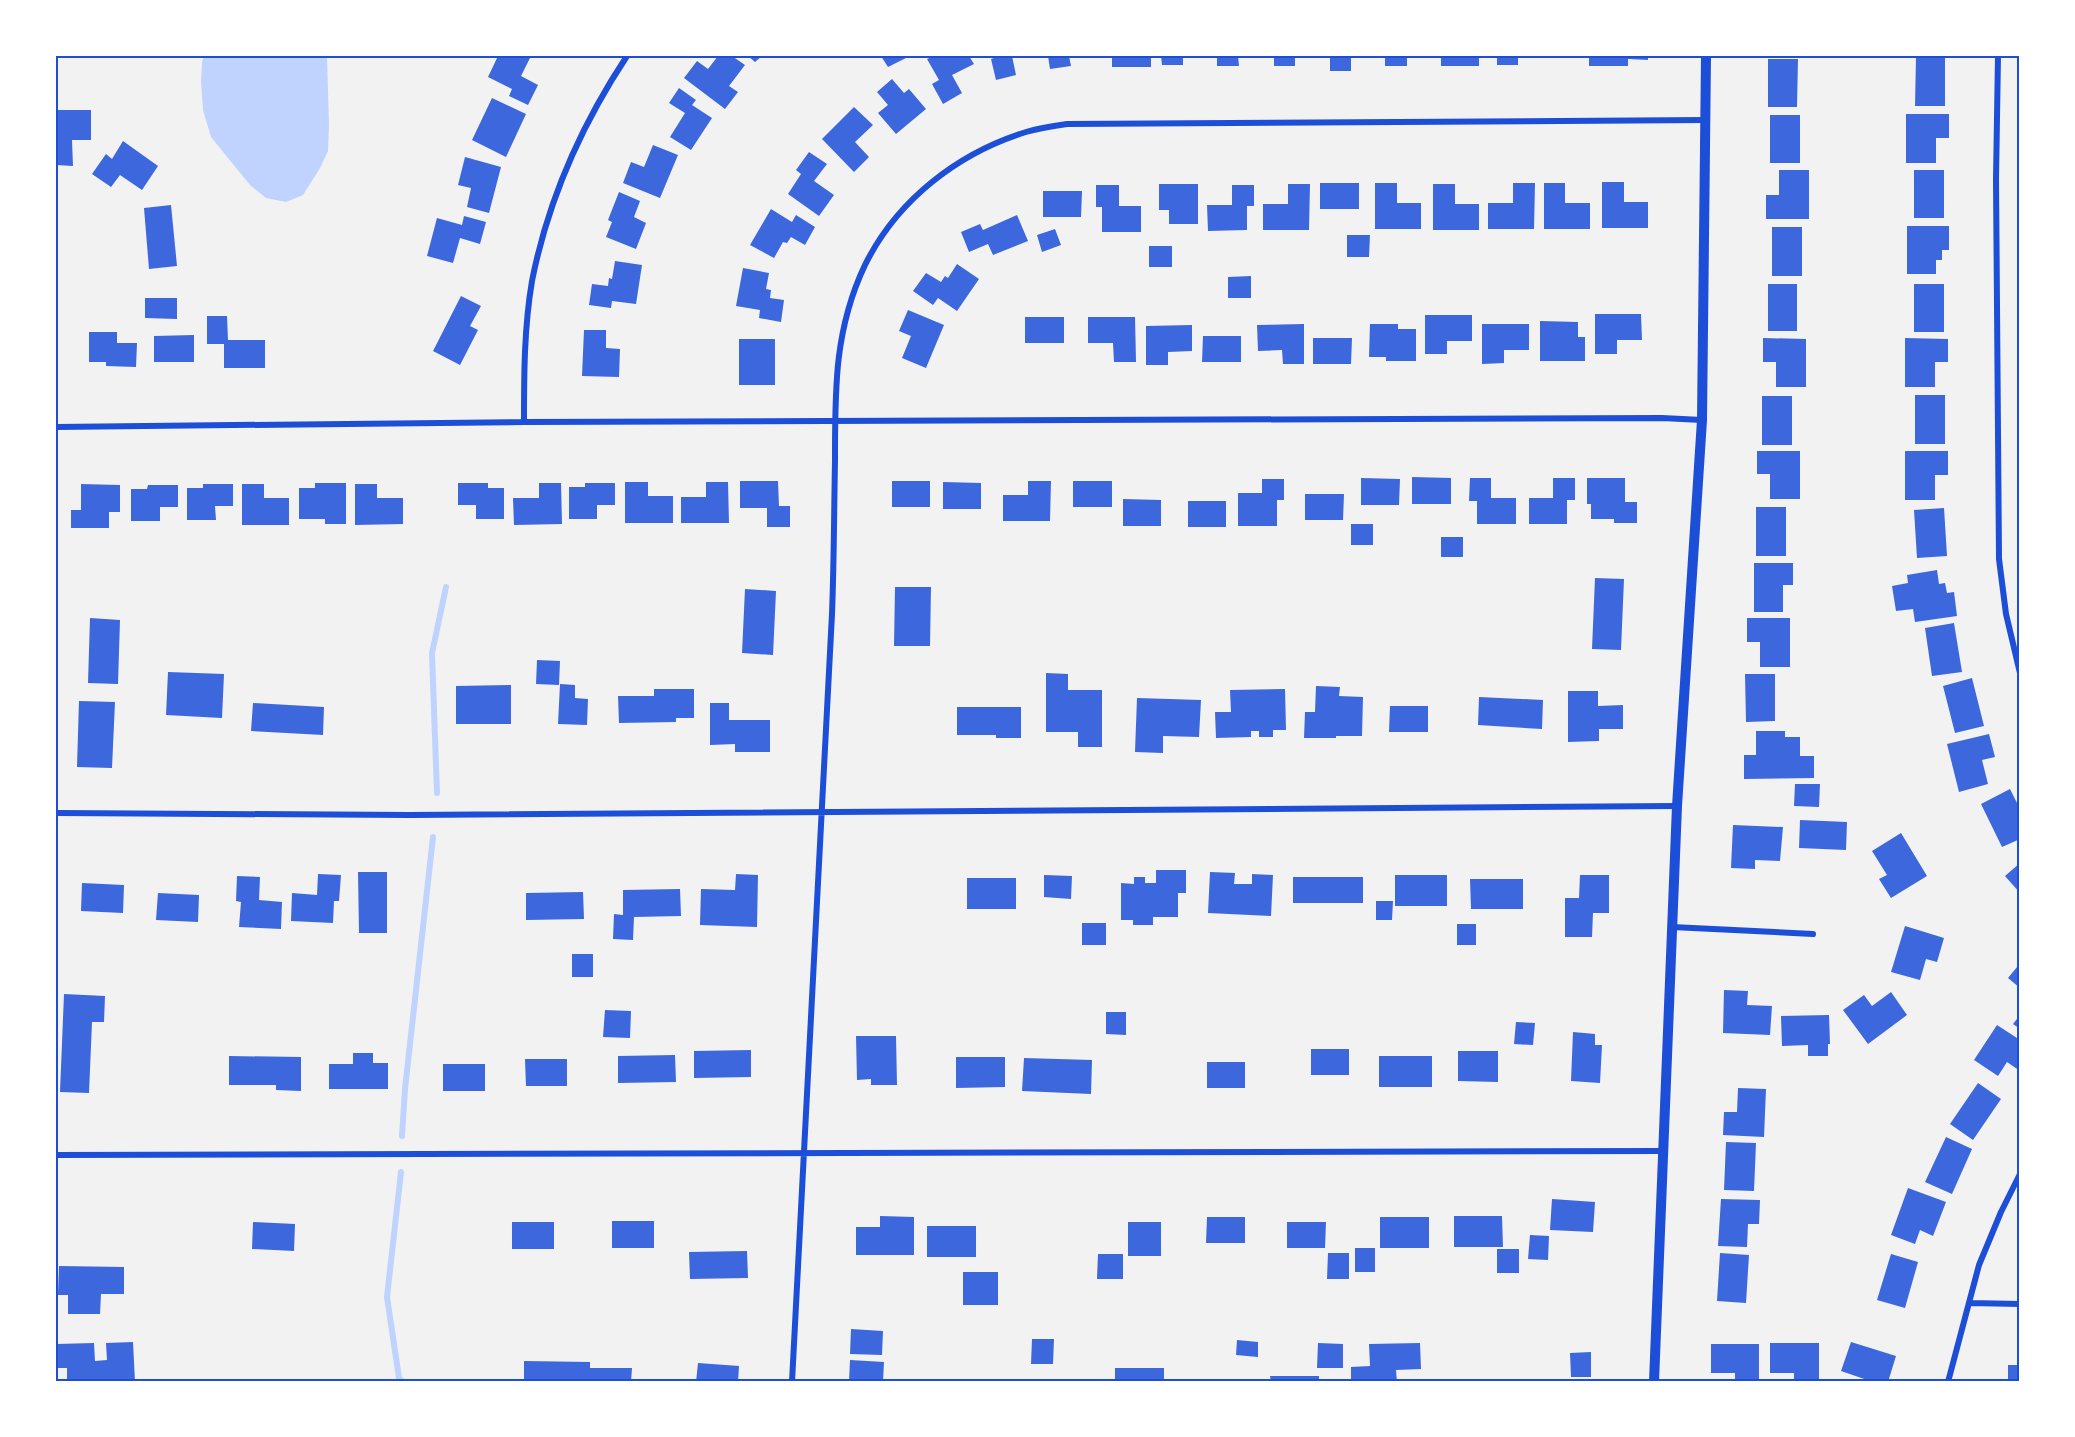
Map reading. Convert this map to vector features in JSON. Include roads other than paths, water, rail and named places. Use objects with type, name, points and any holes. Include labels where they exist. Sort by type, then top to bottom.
[{"type":"street","points":[[524,423],[526,330],[532,282],[544,230],[561,181],[580,137],[601,95],[627,56]]},
{"type":"street","points":[[1654,1382],[1677,806],[1702,420],[1706,56]]},
{"type":"street","points":[[1998,56],[1996,191],[2000,559],[2006,614],[2019,673]]},
{"type":"street","points":[[792,1382],[834,570],[836,368],[842,334],[856,287],[879,241],[921,190],[971,155],[996,142],[1038,129],[1067,124],[1095,122],[1706,120]]},
{"type":"street","points":[[56,427],[835,421],[1638,418],[1702,420]]},
{"type":"street","points":[[56,813],[410,815],[1677,806]]},
{"type":"street","points":[[1672,927],[1813,934]]},
{"type":"street","points":[[56,1155],[1663,1151]]},
{"type":"street","points":[[1948,1382],[1979,1265],[2019,1174]]},
{"type":"street","points":[[1970,1303],[2019,1304]]},
{"type":"water","points":[[204,56],[327,56],[328,151],[303,195],[286,202],[266,198],[250,185],[211,137],[203,110],[201,81]]},
{"type":"waterway","points":[[437,793],[432,653],[446,587]]},
{"type":"waterway","points":[[402,1136],[405,1089],[433,837]]},
{"type":"waterway","points":[[401,1172],[387,1297],[399,1378],[403,1382]]}]
